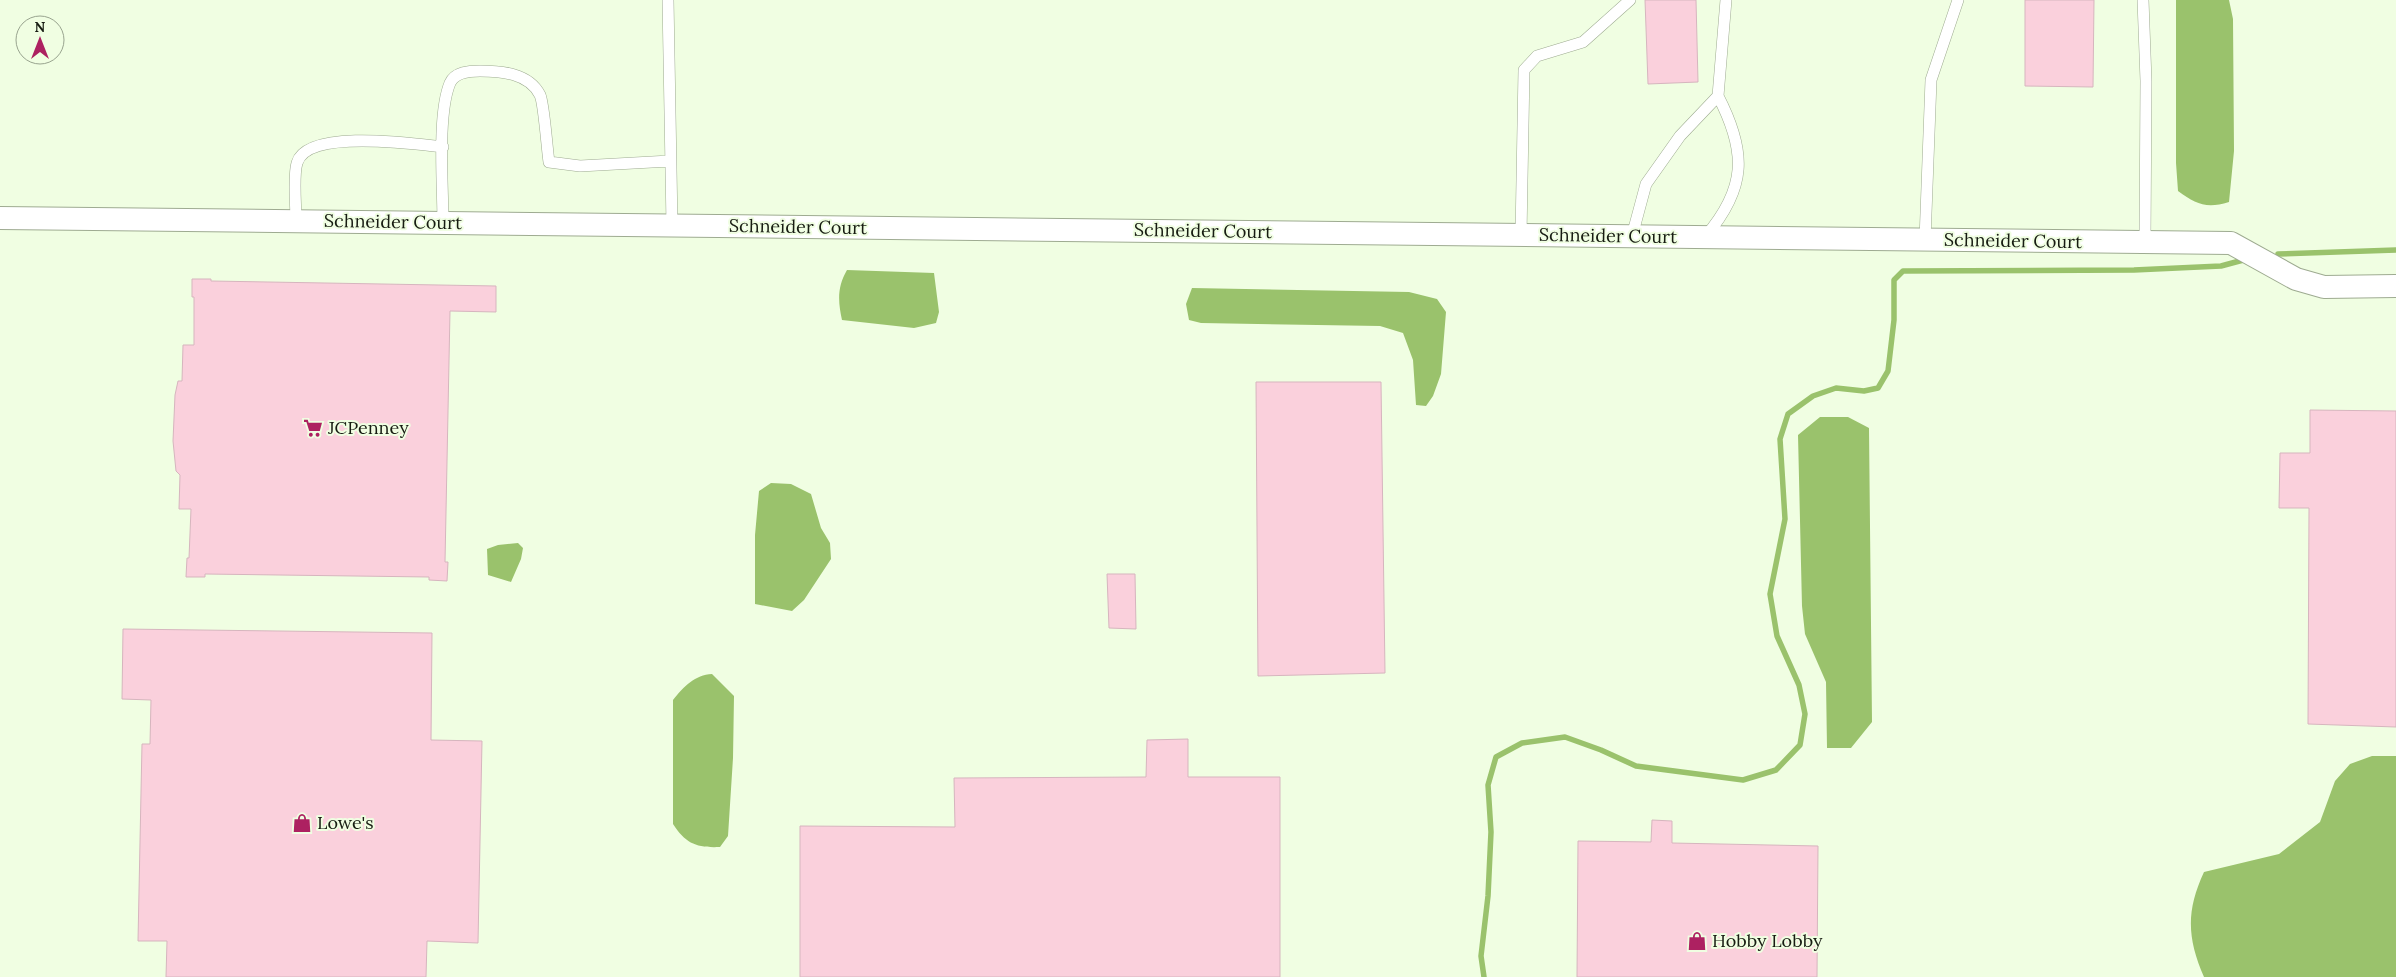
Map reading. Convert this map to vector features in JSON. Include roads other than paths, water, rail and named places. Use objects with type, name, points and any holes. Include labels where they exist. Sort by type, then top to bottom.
[{"type":"street","name":"Schneider Court","points":[[0,218],[2231,243],[2296,279],[2324,287],[2396,286]]},
{"type":"lane","points":[[668,0],[672,225]]},
{"type":"lane","points":[[1521,235],[1524,70],[1537,56],[1583,42],[1630,0]]},
{"type":"lane","points":[[1704,237],[1722,217],[1731,200],[1738,170],[1739,147],[1728,115],[1718,96],[1726,0]]},
{"type":"lane","points":[[1925,240],[1931,80],[1958,0]]},
{"type":"lane","points":[[2143,0],[2146,81],[2145,242]]},
{"type":"lane","points":[[443,222],[443,108],[451,81],[460,73],[492,71],[512,73],[530,83],[541,95],[549,162],[580,166],[670,161]]},
{"type":"lane","points":[[1632,236],[1646,184],[1680,136],[1718,96]]},
{"type":"lane","points":[[296,221],[297,162],[307,151],[318,144],[372,140],[443,147]]},
{"type":"waterway","points":[[2278,254],[2396,250]]},
{"type":"waterway","points":[[1484,977],[1481,956],[1488,896],[1491,832],[1488,785],[1496,757],[1522,743],[1565,737],[1601,750],[1636,766],[1743,780],[1776,770],[1800,745],[1805,714],[1799,685],[1777,636],[1770,594],[1785,519],[1780,439],[1788,414],[1813,396],[1836,388],[1864,391],[1878,388],[1888,371],[1894,320],[1894,280],[1903,271],[2134,270],[2221,266],[2247,259]]},
{"type":"place","name":"JCPenney","points":[[313,428]]},
{"type":"place","name":"Lowe's","points":[[302,823]]},
{"type":"place","name":"Hobby Lobby","points":[[1697,941]]}]
